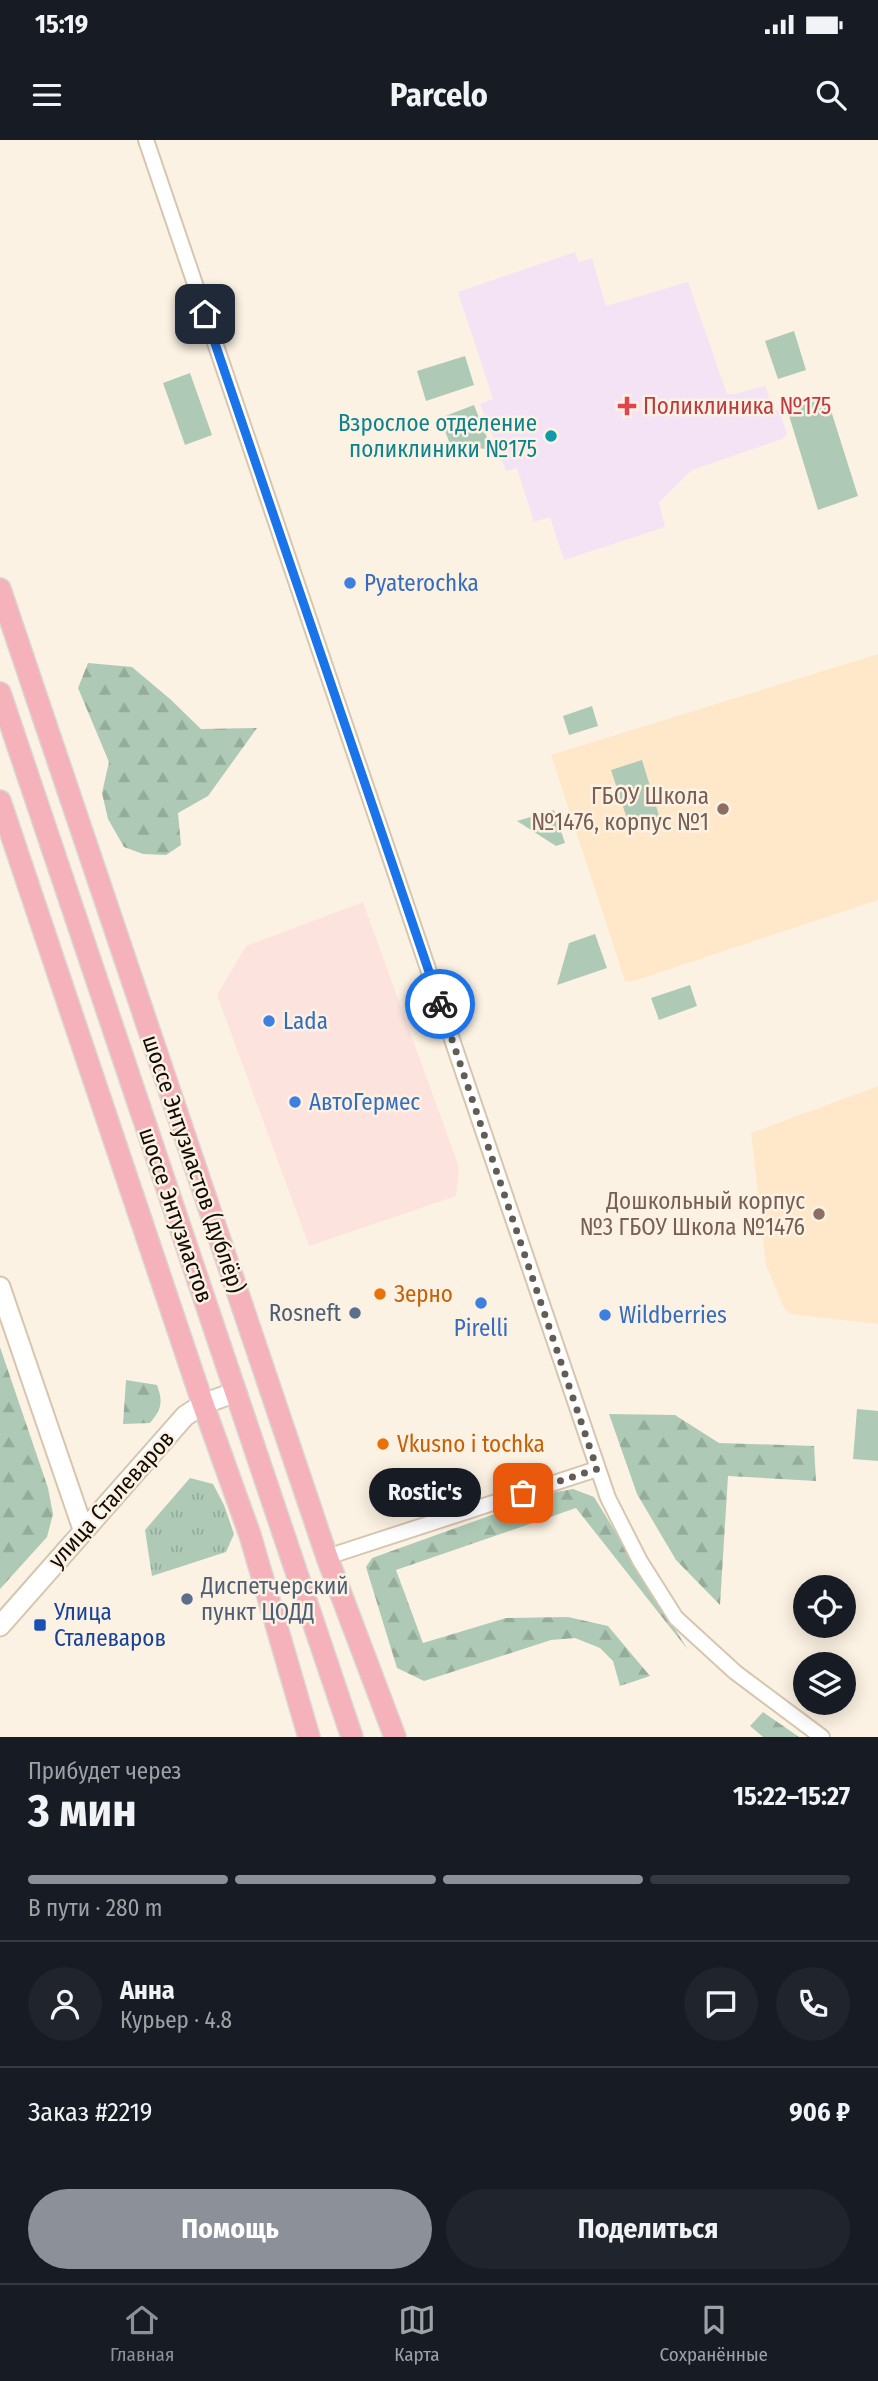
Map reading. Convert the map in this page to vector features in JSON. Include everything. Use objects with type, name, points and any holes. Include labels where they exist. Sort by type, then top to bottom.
[{"type":"main road","name":"шоссе Энтузиастов (дублёр)","points":[[0,589],[327,1557],[395,1737]]},
{"type":"main road","name":"шоссе Энтузиастов","points":[[0,694],[352,1737]]},
{"type":"main road","name":"шоссе Энтузиастов","points":[[0,801],[250,1535],[309,1737]]},
{"type":"main road","points":[[0,1287],[83,1529]]},
{"type":"main road","name":"улица Сталеваров","points":[[0,1626],[185,1416],[204,1404],[236,1392]]},
{"type":"street","points":[[146,140],[608,1498],[640,1561],[676,1618],[735,1672],[822,1737]]},
{"type":"street","points":[[327,1557],[597,1469]]},
{"type":"shaded area","name":"Поликлиника №175","points":[[575,252],[579,262],[592,258],[606,306],[688,282],[727,394],[765,386],[773,408],[780,412],[787,434],[782,439],[692,470],[659,502],[665,527],[564,560],[550,517],[534,522],[517,468],[506,471],[480,404],[493,399],[458,292]]},
{"type":"shaded area","name":"ГБОУ Школа №1476, корпус №1","points":[[878,654],[878,900],[631,982],[625,981],[551,755]]},
{"type":"shaded area","points":[[363,902],[459,1167],[456,1196],[309,1246],[217,995],[246,946]]},
{"type":"shaded area","name":"Дошкольный корпус №3 ГБОУ Школа №1476","points":[[878,1086],[878,1324],[790,1314],[784,1308],[766,1265],[751,1133]]},
{"type":"green space","points":[[794,331],[806,370],[778,379],[765,341]]},
{"type":"green space","points":[[465,356],[474,385],[426,401],[417,371]]},
{"type":"green space","points":[[190,373],[212,435],[185,445],[163,383]]},
{"type":"green space","points":[[827,398],[858,496],[818,510],[787,409]]},
{"type":"green space","points":[[474,405],[492,450],[450,444],[440,418]]},
{"type":"green space","points":[[88,663],[132,667],[201,729],[257,728],[208,796],[178,813],[181,845],[166,855],[143,854],[124,847],[108,819],[102,793],[109,762],[78,688]]},
{"type":"green space","points":[[592,706],[598,726],[569,735],[563,716]]},
{"type":"green space","points":[[642,760],[661,822],[631,831],[611,770]]},
{"type":"green space","points":[[554,810],[565,843],[556,846],[517,821]]},
{"type":"green space","points":[[595,934],[607,968],[557,985],[569,943]]},
{"type":"green space","points":[[690,985],[697,1006],[659,1020],[651,998]]},
{"type":"green space","points":[[0,1347],[48,1488],[53,1514],[47,1537],[0,1589]]},
{"type":"green space","points":[[126,1380],[157,1385],[160,1405],[150,1423],[123,1424]]},
{"type":"green space","points":[[857,1409],[878,1411],[878,1461],[853,1459]]},
{"type":"green space","points":[[609,1414],[675,1415],[719,1443],[814,1446],[816,1481],[728,1476],[720,1605],[676,1560],[637,1494]]},
{"type":"green space","points":[[190,1478],[213,1484],[234,1534],[226,1552],[152,1576],[145,1530]]},
{"type":"green space","points":[[573,1489],[594,1497],[688,1650],[576,1508],[396,1570],[423,1643],[506,1618],[568,1617],[608,1626],[650,1676],[620,1686],[613,1661],[600,1648],[575,1638],[551,1640],[424,1681],[397,1668],[366,1567],[372,1558],[556,1492]]},
{"type":"green space","points":[[763,1712],[799,1737],[763,1737],[750,1726]]},
{"type":"way so far","points":[[440,1004],[597,1469],[523,1493]]},
{"type":"place","name":"Поликлиника №175","points":[[627,406]]},
{"type":"place","name":"Взрослое отделение поликлиники №175","points":[[551,436]]},
{"type":"place","name":"Pyaterochka","points":[[350,583]]},
{"type":"place","name":"ГБОУ Школа №1476, корпус №1","points":[[723,809]]},
{"type":"place","name":"Lada","points":[[269,1021]]},
{"type":"place","name":"АвтоГермес","points":[[295,1102]]},
{"type":"place","name":"Дошкольный корпус №3 ГБОУ Школа №1476","points":[[819,1214]]},
{"type":"place","name":"Зерно","points":[[380,1294]]},
{"type":"place","name":"Pirelli","points":[[481,1303]]},
{"type":"place","name":"Rosneft","points":[[355,1313]]},
{"type":"place","name":"Wildberries","points":[[605,1315]]},
{"type":"place","name":"Vkusno i tochka","points":[[383,1444]]},
{"type":"place","name":"Rostiс's","points":[[523,1493]]},
{"type":"place","name":"Диспетчерский пункт ЦОДД","points":[[187,1599]]},
{"type":"place","name":"Улица Сталеваров","points":[[40,1625]]},
{"type":"route","points":[[205,314],[440,1004]]}]
